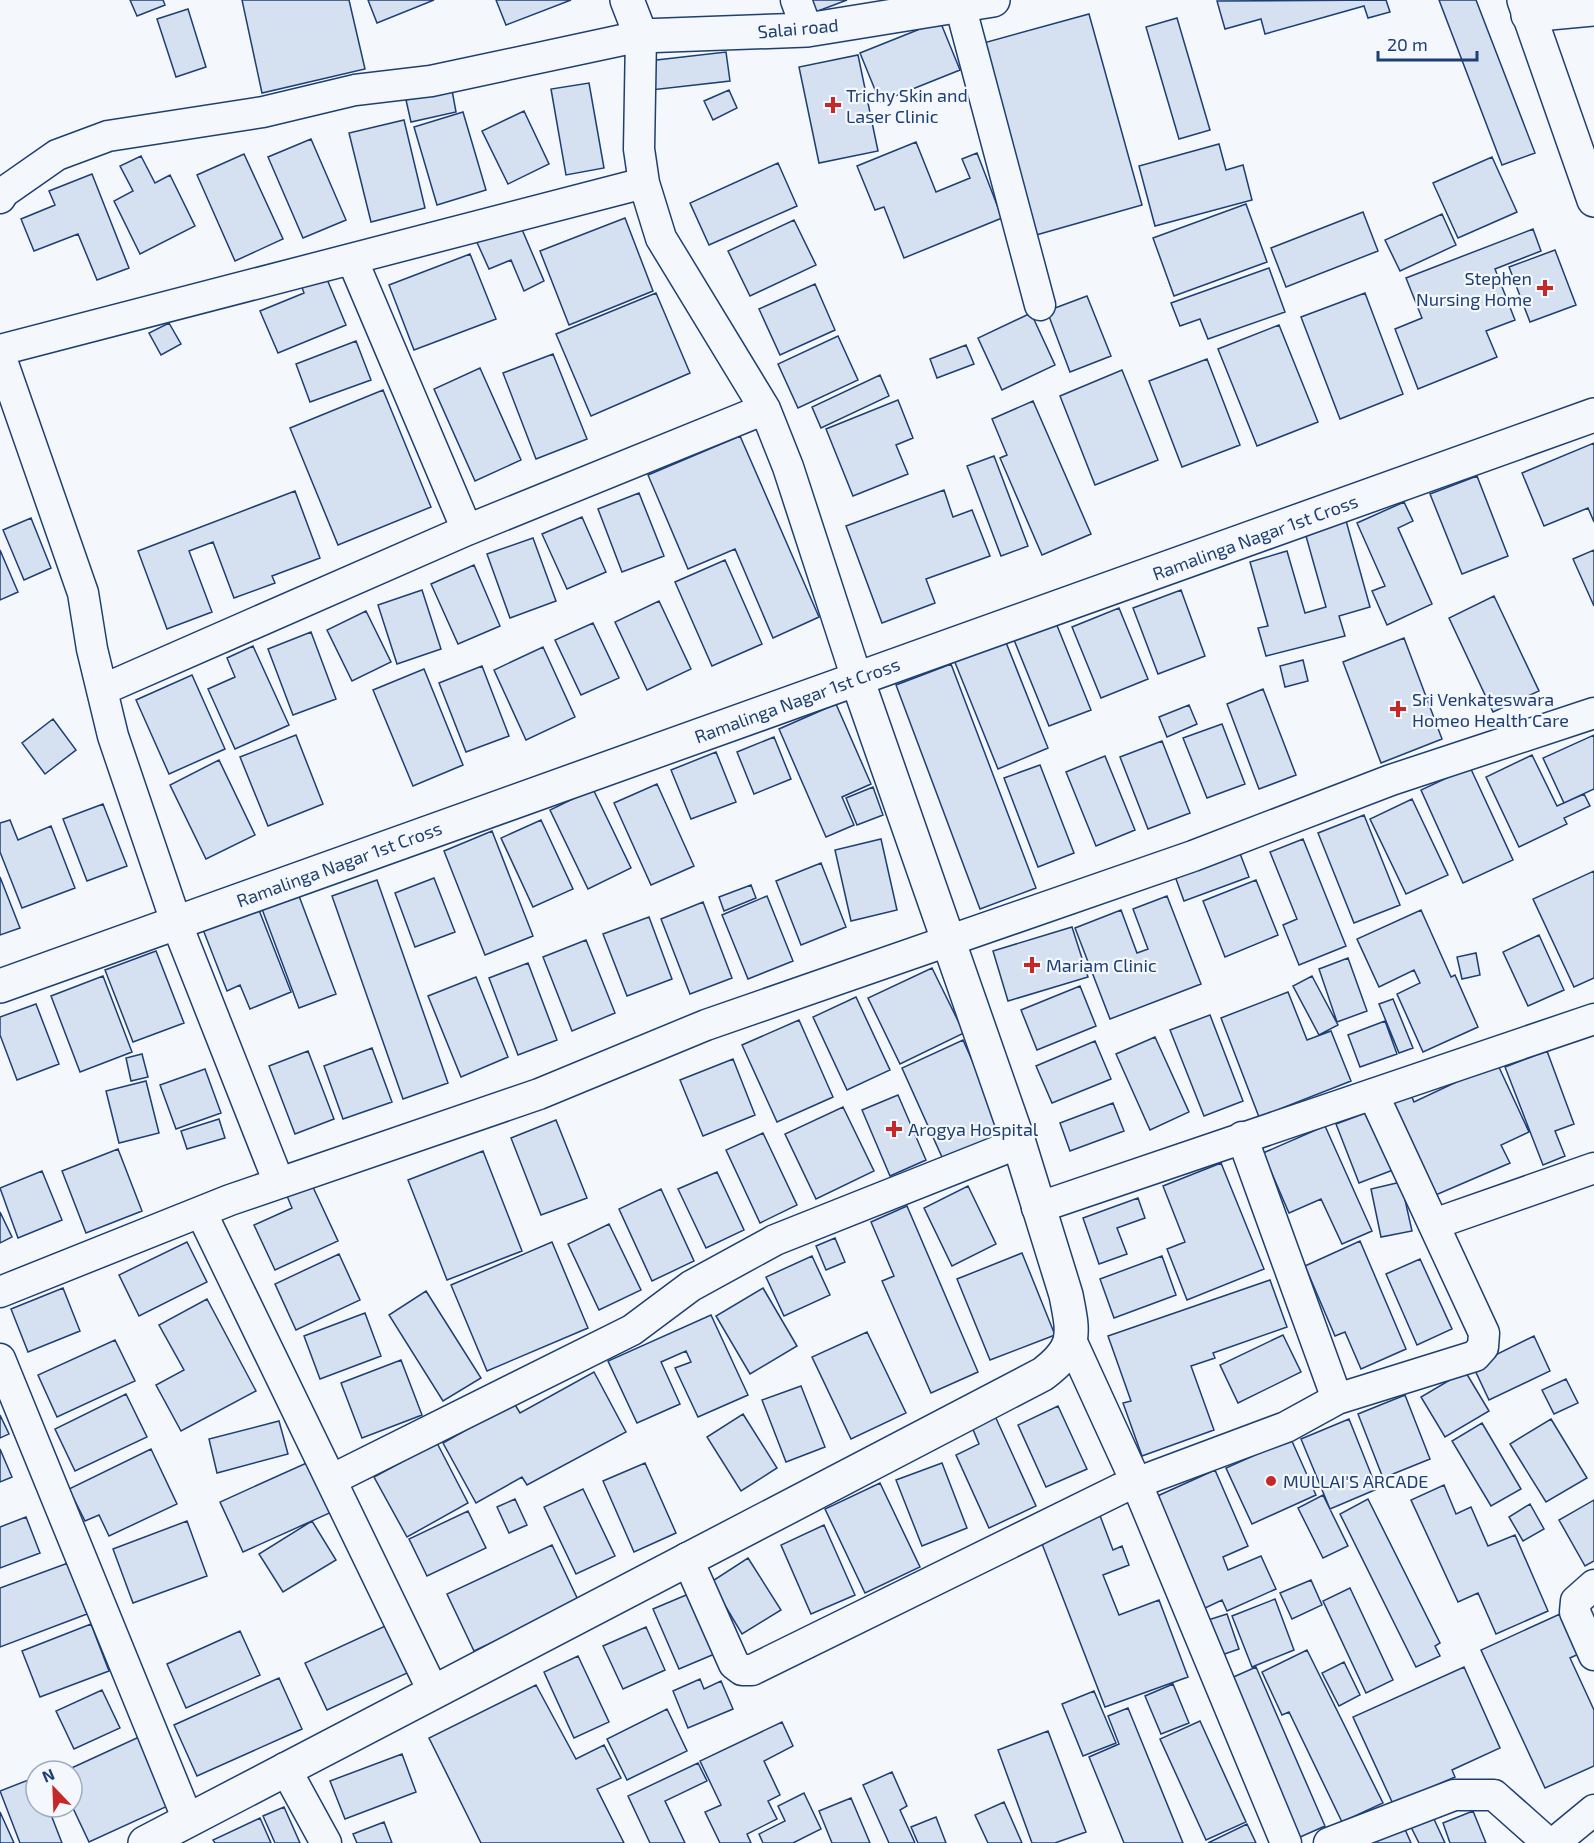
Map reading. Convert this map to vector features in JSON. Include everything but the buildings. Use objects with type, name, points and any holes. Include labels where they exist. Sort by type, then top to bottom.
[{"type":"street","points":[[145,1843],[433,1690],[1043,1374],[1062,1360],[1071,1340],[1071,1317],[1066,1295],[1037,1208],[1019,1143],[857,679],[788,467],[765,409],[661,238],[644,183],[639,149],[641,36],[627,0]]},
{"type":"street","name":"Salai road","points":[[641,36],[801,15],[960,5],[993,0]]},
{"type":"street","points":[[960,5],[1041,305]]},
{"type":"street","points":[[1594,9],[1526,7],[1594,200]]},
{"type":"street","points":[[0,198],[4,192],[57,155],[108,136],[263,112],[355,90],[431,81],[641,36]]},
{"type":"street","points":[[0,350],[644,183]]},
{"type":"street","points":[[352,259],[467,530]]},
{"type":"street","points":[[0,355],[83,593],[92,649],[113,736],[176,922],[279,1183]]},
{"type":"street","points":[[102,690],[467,530],[765,409]]},
{"type":"street","name":"Ramalinga Nagar 1st Cross","points":[[0,986],[1594,415]]},
{"type":"street","points":[[0,1292],[279,1183],[539,1094],[706,1025],[863,968],[950,941],[1193,856],[1391,780],[1594,713]]},
{"type":"street","points":[[1037,1208],[1594,1019]]},
{"type":"street","points":[[687,1558],[734,1664],[737,1668],[748,1670],[1136,1482],[1286,1427],[1337,1400],[1475,1356],[1483,1347],[1484,1333],[1373,1094]]},
{"type":"street","points":[[1242,1137],[1337,1400]]},
{"type":"street","points":[[331,1480],[632,1330],[691,1286],[775,1240],[1019,1143]]},
{"type":"street","points":[[1434,1224],[1594,1168]]},
{"type":"street","points":[[201,1212],[433,1690]]},
{"type":"street","points":[[1071,1340],[1136,1482],[1286,1843]]},
{"type":"street","points":[[0,1359],[188,1820]]},
{"type":"street","points":[[1594,1585],[1576,1601],[1575,1612],[1594,1655]]},
{"type":"street","points":[[285,1768],[326,1843]]},
{"type":"street","points":[[1329,1843],[1454,1795],[1494,1795],[1548,1843]]},
{"type":"street","points":[[1554,1843],[1594,1810]]},
{"type":"place","name":"Trichy Skin and Laser Clinic","points":[[833,105]]},
{"type":"place","name":"Stephen Nursing Home","points":[[1545,288]]},
{"type":"place","name":"Sri Venkateswara Homeo Health Care","points":[[1398,709]]},
{"type":"place","name":"Mariam Clinic","points":[[1032,965]]},
{"type":"place","name":"Arogya Hospital","points":[[894,1129]]},
{"type":"place","name":"MULLAI'S ARCADE","points":[[1271,1481]]}]
